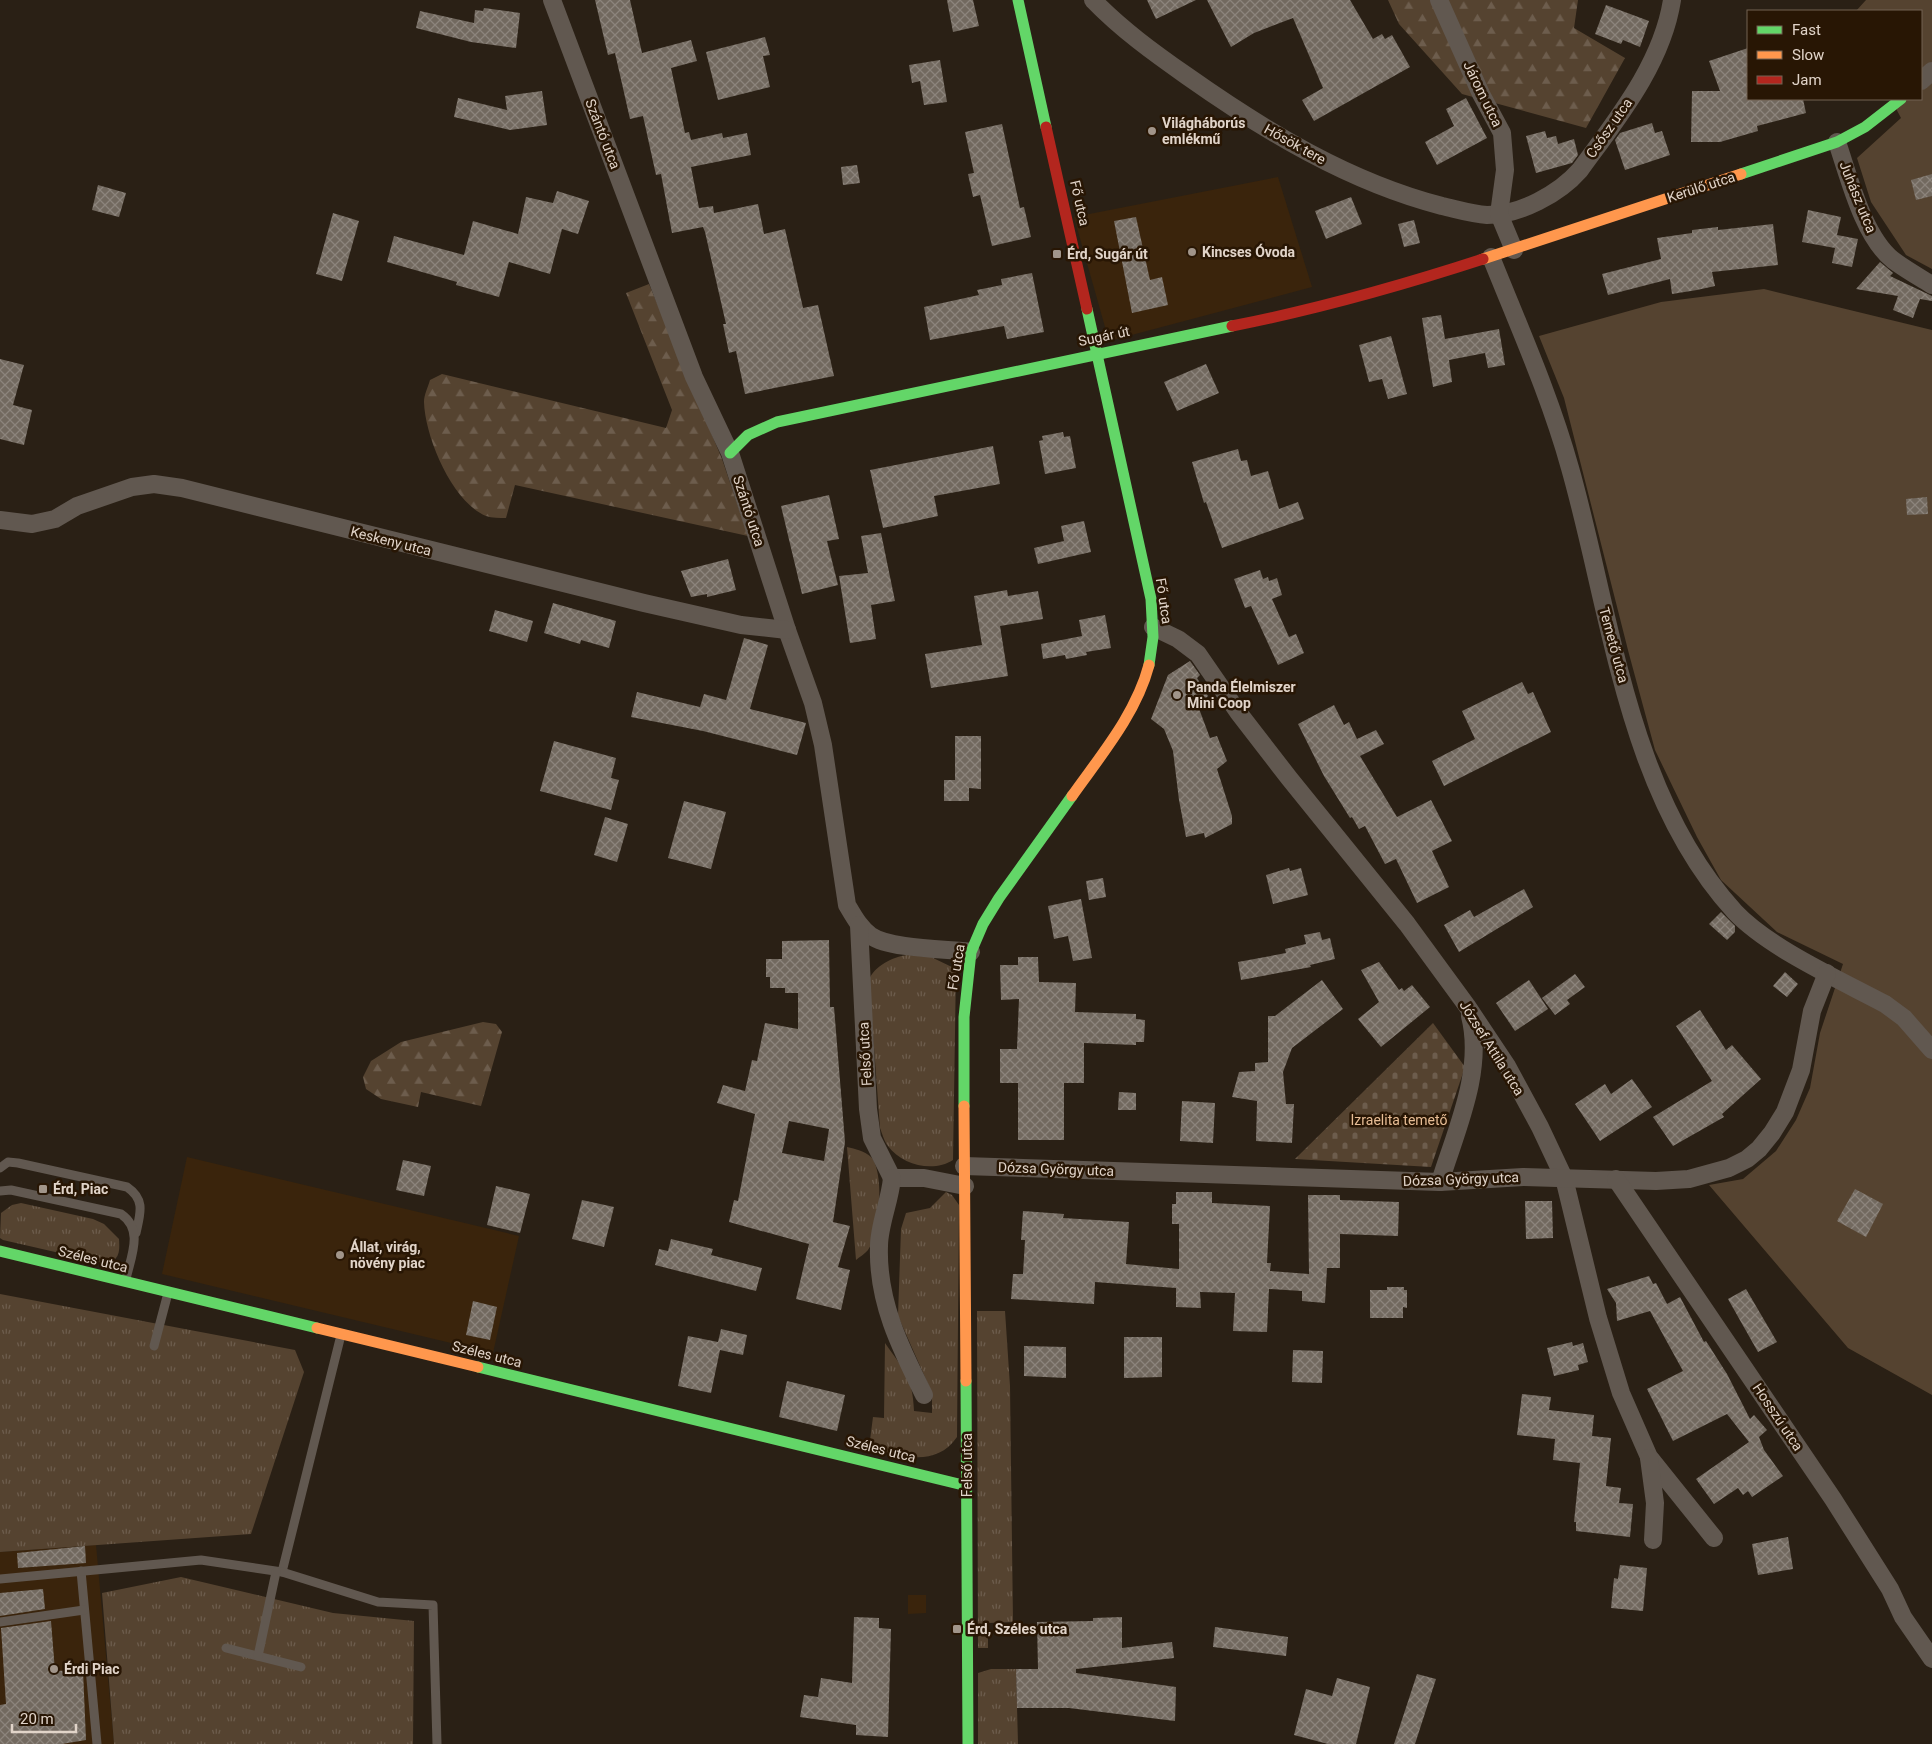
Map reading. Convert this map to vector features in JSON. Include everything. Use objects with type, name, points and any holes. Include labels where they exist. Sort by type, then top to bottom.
[{"type":"street","name":"Szántó utca","points":[[552,0],[694,377],[730,453],[787,630],[813,703],[826,762],[847,905],[859,925],[873,937],[888,943],[971,952]]},
{"type":"street","name":"Fő utca","points":[[964,1166],[964,1017],[971,952],[983,924],[998,898],[1121,727],[1138,699],[1151,667],[1154,627],[1151,599],[1098,353],[1018,0]]},
{"type":"street","name":"Hősök tere","points":[[1093,0],[1144,46],[1233,109],[1318,158],[1369,182],[1418,199],[1486,215],[1499,214]]},
{"type":"street","name":"Járom utca","points":[[1439,0],[1481,94],[1497,120],[1505,147],[1505,170],[1499,214]]},
{"type":"street","name":"Csősz utca","points":[[1499,214],[1520,208],[1552,193],[1569,182],[1580,170],[1641,82],[1658,49],[1672,0]]},
{"type":"street","points":[[1922,80],[1932,71]]},
{"type":"street","name":"Kerülő utca","points":[[1491,257],[1837,142],[1865,127],[1900,100]]},
{"type":"street","name":"Juhász utca","points":[[1837,142],[1861,210],[1876,240],[1891,259],[1932,285]]},
{"type":"street","points":[[1499,214],[1514,250]]},
{"type":"street","name":"Sugár út","points":[[730,453],[748,435],[777,422],[1098,353],[1306,311],[1397,287],[1491,257]]},
{"type":"street","name":"Temető utca","points":[[1491,257],[1552,406],[1571,470],[1634,721],[1658,785],[1683,840],[1710,880],[1736,912],[1756,931],[1827,973],[1885,1004],[1904,1018],[1932,1050]]},
{"type":"street","name":"Keskeny utca","points":[[0,520],[32,524],[55,519],[77,506],[132,486],[154,484],[182,488],[644,603],[741,625],[787,630]]},
{"type":"street","name":"József Attila utca","points":[[1154,627],[1178,638],[1198,654],[1238,712],[1407,924],[1467,1006],[1507,1066],[1540,1127],[1564,1178],[1598,1318],[1621,1393],[1649,1457],[1714,1538]]},
{"type":"street","name":"Felső utca","points":[[859,925],[868,1109],[872,1138],[892,1178]]},
{"type":"street","name":"Dózsa György utca","points":[[964,1166],[1440,1182],[1523,1177],[1690,1179],[1729,1168],[1759,1149],[1785,1112],[1801,1070],[1812,1011],[1827,973]]},
{"type":"street","points":[[1440,1182],[1468,1090],[1472,1068],[1473,1030],[1467,1006]]},
{"type":"street","name":"Felső utca","points":[[964,1166],[968,1744]]},
{"type":"street","points":[[924,1395],[888,1318],[880,1279],[879,1244],[889,1201],[892,1178],[924,1178],[964,1186]]},
{"type":"street","name":"Hosszú utca","points":[[1616,1179],[1833,1499],[1890,1589],[1903,1617],[1932,1660]]},
{"type":"street","name":"Széles utca","points":[[0,1251],[967,1486]]},
{"type":"street","points":[[1649,1457],[1655,1503],[1653,1540]]},
{"type":"lane","points":[[0,1168],[8,1162],[18,1163],[127,1187],[140,1200],[142,1209],[125,1282]]},
{"type":"lane","points":[[0,1191],[11,1190],[121,1214],[133,1227],[135,1236]]},
{"type":"lane","points":[[154,1346],[168,1292]]},
{"type":"lane","points":[[258,1656],[342,1334]]},
{"type":"lane","points":[[0,1579],[201,1560],[279,1572],[378,1602],[433,1605],[437,1744]]},
{"type":"lane","points":[[81,1572],[97,1744]]},
{"type":"lane","points":[[0,1622],[84,1610]]},
{"type":"lane","points":[[226,1648],[302,1667]]},
{"type":"shaded area","name":"Kincses Óvoda","points":[[1278,177],[1312,287],[1109,341],[1074,217]]},
{"type":"shaded area","name":"Állat, virág, növény piac","points":[[187,1157],[519,1236],[493,1353],[162,1274]]},
{"type":"shaded area","name":"Érdi Piac","points":[[96,1545],[114,1744],[0,1744],[0,1552]]},
{"type":"shaded area","points":[[908,1595],[926,1595],[926,1613],[908,1614]]},
{"type":"green space","points":[[1388,0],[1578,0],[1574,28],[1625,58],[1586,128],[1462,94],[1399,24]]},
{"type":"green space","points":[[1866,0],[1932,0],[1932,269],[1906,255],[1871,202],[1857,158],[1901,118],[1892,100],[1922,100],[1922,10],[1857,10]]},
{"type":"green space","points":[[649,284],[722,459],[748,536],[515,485],[506,518],[493,518],[474,509],[452,483],[435,450],[429,433],[424,402],[430,380],[442,374],[666,428],[672,410],[626,293]]},
{"type":"green space","points":[[1764,289],[1932,330],[1932,1395],[1848,1348],[1709,1185],[1743,1179],[1776,1151],[1796,1120],[1810,1088],[1820,1033],[1843,964],[1777,932],[1721,880],[1697,837],[1655,750],[1564,398],[1539,336],[1661,302]]},
{"type":"green space","points":[[907,955],[929,956],[956,969],[953,1160],[936,1166],[918,1165],[901,1158],[888,1146],[880,1128],[869,980],[871,975],[880,966]]},
{"type":"green space","points":[[483,1022],[496,1024],[502,1032],[481,1106],[421,1092],[418,1107],[381,1099],[366,1089],[363,1077],[371,1061],[401,1042]]},
{"type":"green space","name":"Izraelita temető","points":[[1433,1023],[1465,1067],[1431,1167],[1295,1159]]},
{"type":"green space","points":[[847,1147],[869,1155],[875,1165],[878,1176],[879,1204],[876,1232],[867,1251],[856,1260]]},
{"type":"green space","points":[[946,1192],[952,1195],[959,1205],[957,1437],[948,1447],[938,1453],[927,1456],[916,1457],[892,1454],[869,1448],[873,1417],[884,1418],[885,1343],[902,1367],[909,1381],[914,1411],[932,1413],[932,1393],[898,1316],[901,1229],[906,1213],[930,1208]]},
{"type":"green space","points":[[21,1203],[93,1219],[104,1224],[119,1239],[119,1252],[117,1256],[112,1261],[103,1263],[3,1240],[0,1238],[1,1213],[12,1205]]},
{"type":"green space","points":[[0,1294],[295,1350],[304,1372],[251,1534],[0,1552]]},
{"type":"green space","points":[[977,1311],[1005,1311],[1010,1386],[1013,1622],[988,1623],[988,1648],[978,1648]]},
{"type":"green space","points":[[181,1577],[333,1613],[414,1621],[413,1744],[114,1744],[102,1593]]},
{"type":"green space","points":[[991,1669],[1016,1669],[1018,1744],[978,1744],[978,1673]]},
{"type":"building","points":[[595,0],[630,0],[642,53],[691,40],[697,61],[671,68],[685,133],[689,132],[691,140],[722,133],[723,138],[747,133],[751,155],[691,167],[699,208],[713,206],[714,213],[758,204],[764,234],[785,229],[803,308],[818,305],[834,376],[745,394],[736,351],[729,353],[723,324],[726,324],[705,232],[703,227],[672,233],[661,174],[656,175],[643,116],[630,119],[615,53],[608,55]]},
{"type":"building","points":[[947,0],[973,0],[979,26],[953,32]]},
{"type":"building","points":[[1147,0],[1196,0],[1156,19]]},
{"type":"building","points":[[1207,0],[1350,0],[1373,39],[1382,34],[1385,39],[1392,35],[1410,67],[1314,121],[1302,100],[1323,88],[1293,18],[1254,33],[1231,47]]},
{"type":"building","points":[[1606,5],[1649,21],[1640,47],[1623,40],[1621,44],[1595,34]]},
{"type":"building","points":[[484,8],[520,13],[516,48],[471,42],[416,28],[420,11],[474,23],[475,10],[483,11]]},
{"type":"building","points":[[765,37],[770,55],[763,56],[770,87],[718,100],[706,52]]},
{"type":"building","points":[[1747,48],[1747,100],[1803,100],[1806,113],[1757,126],[1758,131],[1720,142],[1691,142],[1692,91],[1720,91],[1709,61]]},
{"type":"building","points":[[940,60],[947,102],[924,105],[920,81],[912,83],[909,65]]},
{"type":"building","points":[[542,91],[547,125],[510,130],[454,117],[458,98],[507,110],[505,96]]},
{"type":"building","points":[[1466,98],[1487,138],[1437,165],[1425,142],[1454,126],[1446,109]]},
{"type":"building","points":[[1652,123],[1655,133],[1662,131],[1670,155],[1625,170],[1615,140],[1620,133]]},
{"type":"building","points":[[1002,124],[1020,208],[1024,207],[1031,237],[992,246],[980,195],[973,197],[968,174],[974,173],[965,132]]},
{"type":"building","points":[[1545,131],[1547,138],[1556,136],[1558,144],[1574,139],[1578,155],[1572,163],[1536,173],[1526,136]]},
{"type":"building","points":[[857,165],[860,183],[843,185],[841,167]]},
{"type":"building","points":[[1932,174],[1932,196],[1916,200],[1911,180]]},
{"type":"building","points":[[98,185],[126,193],[119,217],[92,210]]},
{"type":"building","points":[[557,191],[589,201],[578,234],[562,229],[550,274],[509,262],[499,297],[456,285],[457,282],[387,262],[394,236],[464,255],[473,221],[518,234],[526,197],[553,203]]},
{"type":"building","points":[[1351,197],[1362,224],[1326,239],[1315,211]]},
{"type":"building","points":[[1808,210],[1841,217],[1837,235],[1858,239],[1852,267],[1832,263],[1835,248],[1802,242]]},
{"type":"building","points":[[333,213],[359,221],[342,281],[316,274]]},
{"type":"building","points":[[1136,217],[1150,280],[1162,277],[1168,305],[1132,313],[1114,221]]},
{"type":"building","points":[[1414,220],[1420,243],[1404,247],[1398,224]]},
{"type":"building","points":[[1773,224],[1778,265],[1712,272],[1715,286],[1697,290],[1672,294],[1670,279],[1608,295],[1602,274],[1661,259],[1657,238],[1692,233],[1692,230],[1718,227],[1718,230]]},
{"type":"building","points":[[1880,262],[1893,273],[1890,276],[1932,296],[1932,301],[1920,299],[1913,318],[1893,310],[1898,296],[1856,289]]},
{"type":"building","points":[[1032,273],[1044,332],[1007,339],[1004,326],[930,340],[924,307],[979,295],[977,290],[1002,285],[1001,279]]},
{"type":"building","points":[[1441,315],[1445,339],[1499,329],[1505,365],[1488,368],[1485,353],[1449,360],[1452,382],[1433,387],[1422,318]]},
{"type":"building","points":[[1391,336],[1407,394],[1388,399],[1382,379],[1369,382],[1359,345]]},
{"type":"building","points":[[0,359],[24,365],[13,405],[32,410],[24,445],[0,439]]},
{"type":"building","points":[[1206,364],[1219,393],[1177,411],[1164,382]]},
{"type":"building","points":[[1063,432],[1064,437],[1070,436],[1076,468],[1045,474],[1039,441],[1043,440],[1042,436]]},
{"type":"building","points":[[993,446],[1000,484],[934,496],[938,516],[883,528],[870,470]]},
{"type":"building","points":[[1238,449],[1241,461],[1247,460],[1251,476],[1268,471],[1279,509],[1298,502],[1304,519],[1222,548],[1206,502],[1204,503],[1192,462]]},
{"type":"building","points":[[829,495],[839,539],[827,541],[838,585],[802,594],[781,506]]},
{"type":"building","points":[[1927,497],[1928,514],[1907,515],[1906,499]]},
{"type":"building","points":[[1084,521],[1091,552],[1038,564],[1034,548],[1064,541],[1061,526]]},
{"type":"building","points":[[881,533],[895,601],[871,605],[876,639],[850,643],[839,576],[868,573],[861,536]]},
{"type":"building","points":[[728,559],[736,590],[707,597],[707,594],[691,597],[681,571]]},
{"type":"building","points":[[1260,570],[1263,579],[1268,577],[1269,581],[1277,578],[1282,595],[1272,599],[1289,637],[1296,634],[1304,653],[1278,665],[1251,606],[1245,608],[1234,579]]},
{"type":"building","points":[[1007,590],[1008,596],[1038,591],[1043,619],[1000,626],[1008,676],[931,688],[925,654],[982,645],[974,596]]},
{"type":"building","points":[[553,603],[616,621],[609,648],[581,640],[580,644],[544,633]]},
{"type":"building","points":[[495,610],[533,621],[527,642],[489,631]]},
{"type":"building","points":[[1105,615],[1111,648],[1086,652],[1087,655],[1066,659],[1065,655],[1043,659],[1041,644],[1082,636],[1079,620]]},
{"type":"building","points":[[744,638],[768,645],[750,709],[806,723],[797,755],[703,731],[631,717],[637,692],[700,707],[704,694],[726,700]]},
{"type":"building","points":[[1190,661],[1200,675],[1197,678],[1208,696],[1198,706],[1210,738],[1217,736],[1227,761],[1217,769],[1232,816],[1232,824],[1205,838],[1204,833],[1186,837],[1173,751],[1164,729],[1151,719],[1168,675]]},
{"type":"building","points":[[1522,682],[1528,694],[1533,692],[1551,732],[1444,786],[1432,761],[1475,739],[1462,711]]},
{"type":"building","points":[[1334,705],[1344,725],[1349,722],[1357,739],[1376,730],[1384,744],[1360,756],[1397,817],[1431,800],[1452,841],[1432,851],[1449,887],[1417,903],[1396,859],[1385,864],[1365,826],[1359,829],[1352,817],[1350,818],[1324,776],[1298,724]]},
{"type":"building","points":[[955,736],[981,736],[981,789],[969,788],[969,801],[944,801],[944,780],[955,780]]},
{"type":"building","points":[[554,741],[616,758],[611,778],[619,780],[611,810],[540,791]]},
{"type":"building","points":[[684,801],[726,812],[711,869],[668,858]]},
{"type":"building","points":[[605,817],[628,824],[617,862],[594,855]]},
{"type":"building","points":[[1289,868],[1290,871],[1301,868],[1308,895],[1273,904],[1266,875]]},
{"type":"building","points":[[1103,878],[1106,897],[1089,900],[1086,881]]},
{"type":"building","points":[[1524,889],[1533,907],[1459,952],[1444,925],[1470,910],[1474,917]]},
{"type":"building","points":[[1081,899],[1092,958],[1073,961],[1068,936],[1054,939],[1048,906]]},
{"type":"building","points":[[1721,912],[1735,926],[1735,932],[1727,940],[1709,924]]},
{"type":"building","points":[[1320,932],[1322,940],[1330,938],[1335,959],[1310,965],[1311,967],[1241,980],[1238,962],[1286,953],[1285,949],[1306,944],[1304,935]]},
{"type":"building","points":[[829,940],[830,1007],[834,1007],[845,1142],[833,1222],[850,1226],[838,1267],[850,1270],[841,1310],[796,1299],[809,1244],[729,1222],[734,1200],[738,1201],[755,1114],[717,1103],[723,1085],[745,1091],[752,1060],[757,1061],[765,1023],[798,1029],[798,993],[785,993],[785,988],[770,988],[770,977],[766,977],[766,959],[782,959],[782,941]],"holes":[[[789,1121],[829,1129],[824,1161],[782,1153]]]},
{"type":"building","points":[[1018,957],[1038,957],[1039,982],[1076,983],[1075,1012],[1136,1014],[1136,1019],[1145,1020],[1144,1042],[1136,1042],[1136,1045],[1084,1043],[1084,1083],[1064,1083],[1064,1140],[1018,1140],[1018,1083],[1000,1083],[1000,1049],[1017,1049],[1019,999],[1001,1000],[1000,965],[1018,965]]},
{"type":"building","points":[[1379,962],[1399,990],[1402,988],[1404,991],[1412,985],[1430,1007],[1381,1047],[1358,1019],[1379,1002],[1361,970]]},
{"type":"building","points":[[1785,972],[1798,984],[1787,997],[1773,986]]},
{"type":"building","points":[[1575,974],[1585,987],[1567,1000],[1570,1004],[1555,1015],[1542,998]]},
{"type":"building","points":[[1322,980],[1343,1009],[1292,1048],[1283,1072],[1286,1104],[1294,1104],[1292,1143],[1256,1141],[1257,1101],[1232,1097],[1239,1072],[1255,1071],[1255,1063],[1268,1062],[1268,1016],[1275,1016]]},
{"type":"building","points":[[1529,980],[1548,1009],[1515,1031],[1496,1003]]},
{"type":"building","points":[[1700,1010],[1726,1050],[1732,1045],[1761,1079],[1722,1114],[1724,1117],[1673,1146],[1653,1117],[1712,1081],[1676,1026]]},
{"type":"building","points":[[1632,1079],[1652,1107],[1600,1141],[1575,1104],[1605,1084],[1611,1094]]},
{"type":"building","points":[[1119,1092],[1136,1093],[1136,1110],[1118,1110]]},
{"type":"building","points":[[1182,1101],[1215,1103],[1213,1143],[1180,1141]]},
{"type":"building","points":[[403,1160],[431,1166],[424,1196],[396,1190]]},
{"type":"building","points":[[496,1186],[530,1194],[520,1233],[487,1225]]},
{"type":"building","points":[[1855,1189],[1883,1204],[1866,1237],[1837,1221]]},
{"type":"building","points":[[1176,1192],[1212,1192],[1212,1203],[1270,1206],[1267,1263],[1271,1263],[1270,1271],[1309,1274],[1308,1195],[1340,1195],[1340,1200],[1399,1202],[1398,1236],[1340,1234],[1340,1268],[1327,1268],[1325,1303],[1302,1301],[1302,1291],[1269,1289],[1267,1332],[1233,1331],[1235,1293],[1200,1292],[1201,1308],[1176,1307],[1176,1288],[1095,1282],[1094,1304],[1011,1299],[1013,1274],[1023,1274],[1025,1240],[1021,1240],[1023,1211],[1064,1214],[1063,1218],[1129,1222],[1126,1264],[1179,1269],[1179,1224],[1172,1224],[1172,1204],[1176,1204]]},
{"type":"building","points":[[582,1200],[614,1207],[604,1247],[572,1239]]},
{"type":"building","points":[[1525,1201],[1552,1201],[1553,1238],[1526,1239]]},
{"type":"building","points":[[671,1239],[713,1249],[711,1255],[762,1268],[756,1291],[655,1265],[659,1249],[668,1251]]},
{"type":"building","points":[[1649,1276],[1653,1284],[1656,1283],[1667,1304],[1680,1297],[1704,1342],[1706,1341],[1727,1374],[1750,1419],[1754,1415],[1767,1430],[1759,1437],[1764,1450],[1783,1476],[1752,1497],[1748,1491],[1743,1495],[1738,1488],[1714,1504],[1696,1479],[1749,1442],[1727,1414],[1673,1441],[1647,1389],[1683,1371],[1650,1311],[1617,1321],[1616,1303],[1607,1289]]},
{"type":"building","points":[[1387,1287],[1404,1287],[1404,1290],[1407,1290],[1407,1308],[1403,1307],[1403,1318],[1370,1318],[1370,1290],[1387,1290]]},
{"type":"building","points":[[1746,1289],[1777,1342],[1758,1352],[1728,1299]]},
{"type":"building","points":[[473,1301],[497,1307],[490,1340],[466,1335]]},
{"type":"building","points":[[721,1329],[747,1335],[743,1355],[720,1350],[711,1393],[678,1386],[688,1336],[718,1342]]},
{"type":"building","points":[[1124,1337],[1162,1337],[1162,1377],[1124,1378]]},
{"type":"building","points":[[1572,1342],[1573,1346],[1583,1343],[1588,1362],[1578,1365],[1579,1370],[1554,1376],[1547,1348]]},
{"type":"building","points":[[1024,1346],[1066,1347],[1066,1378],[1024,1376]]},
{"type":"building","points":[[1293,1350],[1323,1351],[1322,1383],[1292,1382]]},
{"type":"building","points":[[787,1381],[845,1395],[837,1431],[779,1417]]},
{"type":"building","points":[[1522,1394],[1551,1397],[1549,1410],[1594,1415],[1592,1436],[1611,1438],[1606,1486],[1621,1488],[1619,1503],[1633,1504],[1630,1537],[1576,1531],[1576,1522],[1574,1522],[1580,1463],[1553,1460],[1555,1439],[1517,1435]]},
{"type":"building","points":[[1788,1537],[1793,1569],[1758,1575],[1752,1544]]},
{"type":"building","points":[[85,1546],[86,1563],[18,1568],[17,1553]]},
{"type":"building","points":[[1620,1565],[1647,1568],[1643,1611],[1611,1608],[1614,1578],[1618,1579]]},
{"type":"building","points":[[43,1589],[45,1609],[0,1616],[0,1593]]},
{"type":"building","points":[[854,1617],[879,1618],[879,1628],[891,1629],[888,1737],[856,1735],[856,1725],[800,1717],[804,1695],[818,1697],[821,1678],[852,1683]]},
{"type":"building","points":[[1122,1617],[1122,1648],[1172,1642],[1174,1658],[1076,1669],[1076,1673],[1176,1687],[1175,1721],[1069,1708],[1017,1708],[1016,1669],[1038,1669],[1037,1622],[1093,1621],[1093,1618]]},
{"type":"building","points":[[51,1621],[55,1671],[83,1670],[86,1740],[62,1744],[0,1744],[0,1705],[6,1704],[1,1628]]},
{"type":"building","points":[[1215,1627],[1288,1637],[1286,1656],[1213,1647]]},
{"type":"building","points":[[1417,1674],[1436,1679],[1415,1744],[1394,1744]]},
{"type":"building","points":[[1337,1678],[1370,1687],[1356,1744],[1328,1744],[1294,1735],[1306,1689],[1332,1696]]},
{"type":"traffic: fast","points":[[1018,0],[1046,127]]},
{"type":"traffic: fast","points":[[1741,174],[1837,142],[1865,127],[1900,100]]},
{"type":"traffic: fast","points":[[1087,309],[1151,599],[1153,637],[1149,665]]},
{"type":"traffic: fast","points":[[730,453],[748,435],[777,422],[1232,326]]},
{"type":"traffic: fast","points":[[964,1106],[964,1017],[971,952],[983,924],[999,898],[1072,796]]},
{"type":"traffic: fast","points":[[0,1251],[317,1328]]},
{"type":"traffic: fast","points":[[478,1367],[967,1486]]},
{"type":"traffic: fast","points":[[966,1381],[968,1744]]},
{"type":"traffic: slow","points":[[1483,259],[1741,174]]},
{"type":"traffic: slow","points":[[1072,796],[1127,717],[1136,700],[1149,665]]},
{"type":"traffic: slow","points":[[964,1106],[966,1381]]},
{"type":"traffic: slow","points":[[317,1328],[478,1367]]},
{"type":"traffic: jam","points":[[1046,127],[1087,309]]},
{"type":"traffic: jam","points":[[1232,326],[1359,296],[1483,259]]},
{"type":"place","name":"Világháborús emlékmű","points":[[1152,131]]},
{"type":"place","name":"Kincses Óvoda","points":[[1192,252]]},
{"type":"place","name":"Érd, Sugár út","points":[[1057,254]]},
{"type":"place","name":"Panda Élelmiszer Mini Coop","points":[[1177,695]]},
{"type":"place","name":"Érd, Piac","points":[[43,1189]]},
{"type":"place","name":"Állat, virág, növény piac","points":[[340,1255]]},
{"type":"place","name":"Érd, Széles utca","points":[[957,1629]]},
{"type":"place","name":"Érdi Piac","points":[[54,1669]]}]
